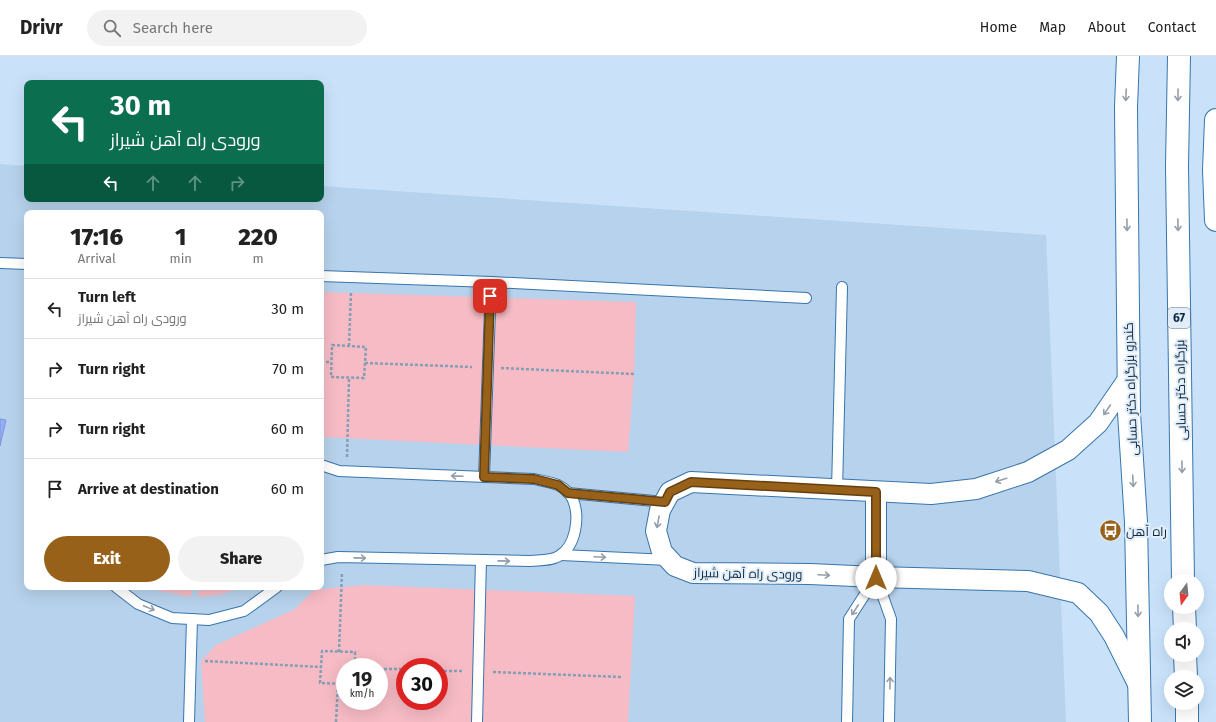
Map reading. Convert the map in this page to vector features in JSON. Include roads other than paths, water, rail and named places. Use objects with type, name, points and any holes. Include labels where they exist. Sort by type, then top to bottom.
[{"type":"main road","name":"کندرو بزرگراه دکتر حسابی","points":[[1128,56],[1126,107],[1129,413],[1136,522],[1140,722]]},
{"type":"main road","name":"بزرگراه دکتر حسابی","points":[[1179,56],[1177,166],[1184,574]]},
{"type":"main road","points":[[1216,120],[1214,170],[1216,220]]},
{"type":"main road","points":[[1187,710],[1187,722]]},
{"type":"street","name":"ورودی راه آهن شیراز","points":[[1129,378],[1098,423],[1068,450],[1028,472],[976,489],[931,494],[691,482],[670,492],[660,510],[656,531],[662,552],[676,566],[693,573],[810,574],[876,578],[1028,582],[1078,593],[1099,613],[1114,636],[1140,688]]},
{"type":"street","points":[[876,492],[876,578]]},
{"type":"lane","points":[[0,262],[24,264]]},
{"type":"lane","points":[[324,276],[491,282],[806,298]]},
{"type":"lane","points":[[484,477],[491,282]]},
{"type":"lane","points":[[837,490],[842,287]]},
{"type":"lane","points":[[324,466],[339,471],[534,479],[558,485],[568,493],[573,500],[576,520],[574,536],[569,548],[552,560],[530,561],[342,558],[324,560]]},
{"type":"lane","points":[[568,493],[665,502]]},
{"type":"lane","points":[[561,555],[670,560]]},
{"type":"lane","points":[[477,722],[481,560]]},
{"type":"lane","points":[[847,722],[849,619],[876,578]]},
{"type":"lane","points":[[876,578],[891,619],[889,722]]},
{"type":"lane","points":[[120,590],[138,604],[172,618],[209,620],[244,611],[273,590]]},
{"type":"lane","points":[[189,722],[192,619]]},
{"type":"place","name":"راه آهن","points":[[1110,531]]}]
